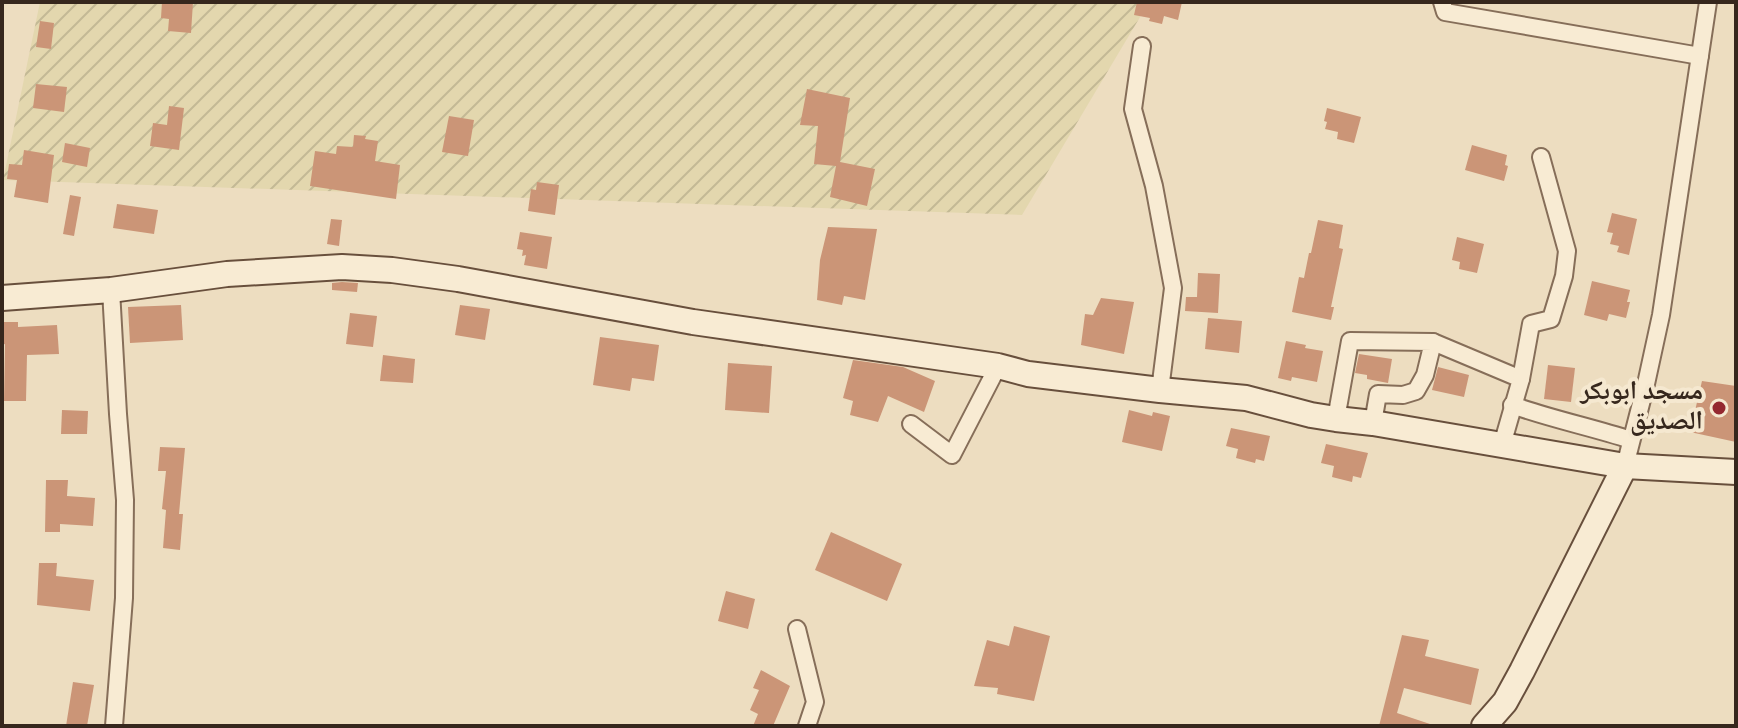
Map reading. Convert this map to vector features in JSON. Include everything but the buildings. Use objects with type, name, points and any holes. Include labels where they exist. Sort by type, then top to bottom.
[{"type":"street","points":[[1442,2],[1445,12],[1700,56]]},
{"type":"street","points":[[1484,726],[1505,702],[1522,671],[1625,466],[1661,315],[1708,2]]},
{"type":"street","points":[[1142,46],[1133,109],[1154,186],[1173,288],[1160,390]]},
{"type":"street","points":[[1502,445],[1521,379],[1531,324],[1551,319],[1564,276],[1567,251],[1541,157]]},
{"type":"street","points":[[2,298],[111,290],[227,274],[342,267],[392,270],[693,322],[998,366],[1028,374],[1246,398],[1311,415],[1625,466],[1736,472]]},
{"type":"street","points":[[111,290],[125,500],[124,598],[114,726]]},
{"type":"street","points":[[1336,419],[1350,341],[1433,342],[1521,379]]},
{"type":"street","points":[[1373,423],[1378,394],[1403,395],[1416,391],[1425,375],[1433,342]]},
{"type":"street","points":[[911,424],[952,455],[998,366]]},
{"type":"street","points":[[1512,405],[1631,440]]},
{"type":"street","points":[[797,629],[815,702],[807,726]]},
{"type":"shaded area","points":[[40,2],[1149,2],[1022,215],[3,180]]},
{"type":"place","name":"مسجد ابوبكر الصديق","points":[[1719,408]]}]
